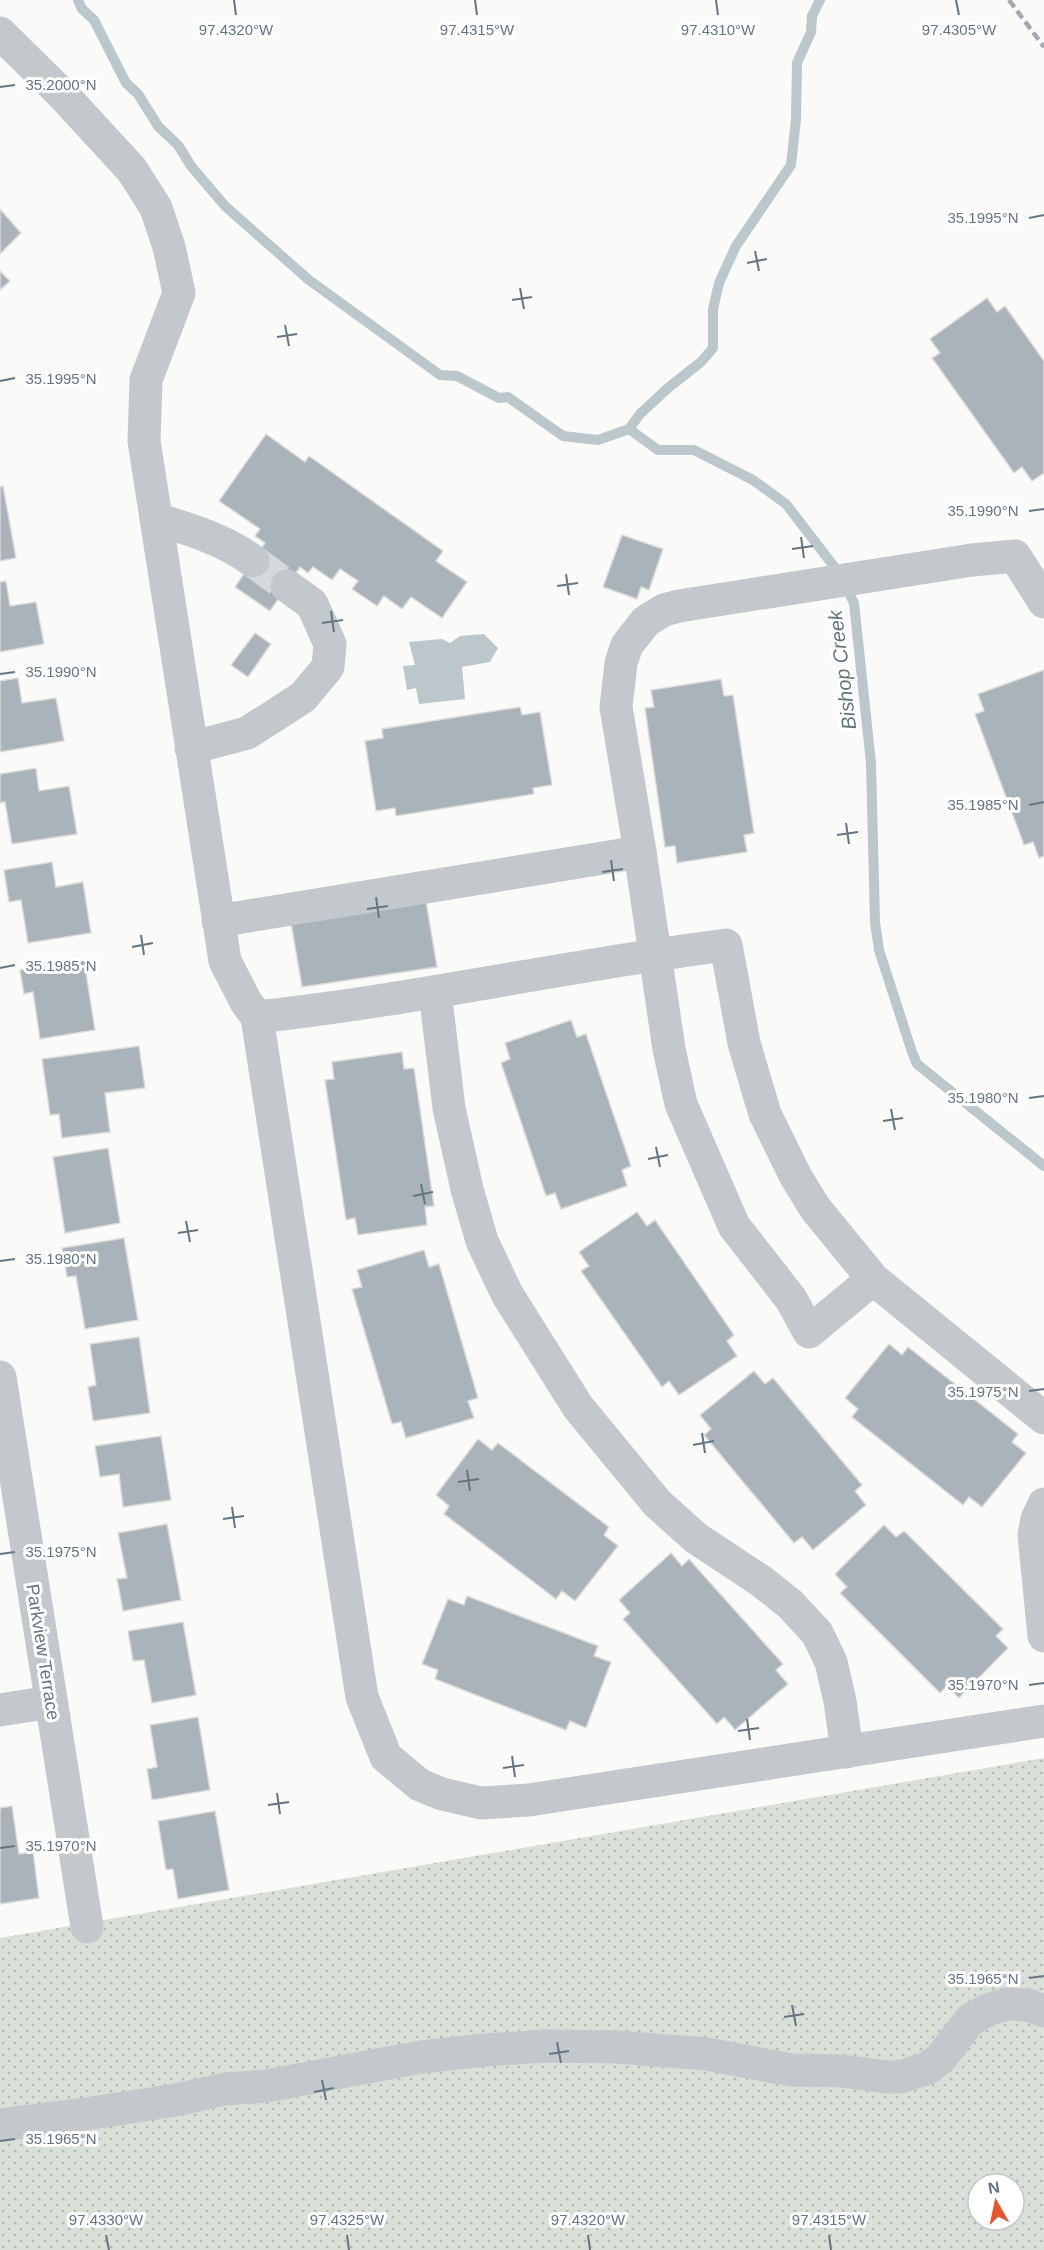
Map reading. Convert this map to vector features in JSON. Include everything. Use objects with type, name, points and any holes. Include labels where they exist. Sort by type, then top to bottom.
[{"type":"street","points":[[0,33],[63,95],[132,170],[156,208],[169,247],[179,293],[146,380],[144,441],[225,961],[246,1002],[257,1017],[362,1697],[386,1757],[420,1785],[442,1794],[481,1803],[529,1800],[1044,1721]]},
{"type":"street","points":[[156,519],[197,532],[253,561]]},
{"type":"street","points":[[873,1279],[808,1332],[791,1299],[734,1226],[681,1104],[669,1049],[616,707],[621,663],[627,645],[646,621],[664,610],[972,560],[1030,554],[1044,602]]},
{"type":"street","points":[[192,748],[247,733],[303,697],[328,667],[330,644],[312,604],[287,586]]},
{"type":"street","points":[[218,921],[640,852]]},
{"type":"street","points":[[257,1017],[435,992],[654,954],[726,945],[744,1043],[765,1114],[796,1177],[815,1208],[873,1279],[1044,1418]]},
{"type":"street","points":[[435,992],[449,1108],[466,1189],[482,1241],[507,1294],[578,1407],[657,1503],[696,1538],[761,1581],[790,1604],[817,1633],[831,1662],[840,1701],[847,1752]]},
{"type":"street","name":"Parkview Terrace","points":[[0,1377],[87,1927]]},
{"type":"street","points":[[1044,1504],[1037,1519],[1034,1535],[1044,1636]]},
{"type":"street","points":[[0,1710],[51,1702]]},
{"type":"street","points":[[0,2125],[176,2100],[225,2089],[266,2086],[421,2057],[544,2046],[617,2047],[695,2053],[791,2070],[843,2071],[900,2077],[928,2068],[940,2059],[970,2020],[987,2010],[1006,2004],[1039,2003]]},
{"type":"shaded area","points":[[484,634],[498,648],[490,662],[462,667],[465,699],[419,704],[416,688],[407,690],[403,666],[415,665],[409,642],[442,639],[450,643],[460,636]]},
{"type":"shaded area","points":[[1044,1758],[1044,2250],[0,2250],[0,1938]]},
{"type":"building","points":[[0,209],[21,233],[0,254]]},
{"type":"building","points":[[0,271],[10,281],[0,290]]},
{"type":"building","points":[[987,298],[997,312],[1005,306],[1044,361],[1044,473],[1032,481],[1022,467],[1014,473],[932,358],[940,353],[930,339]]},
{"type":"building","points":[[266,434],[305,462],[309,456],[443,551],[436,561],[467,582],[442,618],[411,597],[402,609],[384,596],[377,606],[352,589],[358,581],[340,569],[332,580],[313,567],[308,573],[300,567],[270,611],[235,587],[265,543],[255,536],[260,529],[219,501]]},
{"type":"building","points":[[3,486],[16,558],[0,561],[0,487]]},
{"type":"building","points":[[622,535],[663,549],[649,590],[641,587],[637,599],[603,587]]},
{"type":"building","points":[[6,581],[10,606],[36,602],[44,644],[0,652],[0,582]]},
{"type":"building","points":[[255,633],[271,644],[248,677],[231,665]]},
{"type":"building","points":[[1044,670],[1044,856],[1039,858],[1033,842],[1024,845],[975,714],[984,711],[978,694]]},
{"type":"building","points":[[18,678],[22,703],[56,698],[64,741],[0,752],[0,681]]},
{"type":"building","points":[[721,679],[724,696],[733,695],[754,833],[744,835],[747,852],[677,863],[675,846],[665,847],[645,708],[654,707],[651,690]]},
{"type":"building","points":[[520,707],[522,715],[540,712],[552,785],[533,788],[534,794],[396,816],[395,808],[376,811],[365,741],[383,738],[382,729]]},
{"type":"building","points":[[36,768],[39,791],[69,786],[77,834],[12,844],[5,802],[0,803],[0,774]]},
{"type":"building","points":[[52,862],[56,887],[83,882],[91,933],[28,943],[21,900],[9,902],[4,870]]},
{"type":"building","points":[[426,901],[437,967],[302,987],[291,923]]},
{"type":"building","points":[[84,960],[95,1030],[40,1039],[33,992],[24,994],[20,970]]},
{"type":"building","points":[[571,1020],[577,1037],[586,1034],[631,1166],[622,1170],[627,1186],[561,1209],[555,1193],[546,1196],[501,1063],[510,1059],[505,1043]]},
{"type":"building","points":[[139,1046],[145,1088],[105,1093],[110,1132],[62,1138],[59,1114],[50,1115],[42,1059]]},
{"type":"building","points":[[402,1052],[404,1069],[414,1068],[434,1206],[425,1207],[427,1225],[358,1235],[355,1218],[346,1220],[325,1080],[334,1079],[332,1062]]},
{"type":"building","points":[[108,1148],[120,1223],[65,1233],[53,1157]]},
{"type":"building","points":[[637,1212],[647,1226],[655,1220],[734,1335],[727,1341],[737,1356],[679,1395],[669,1381],[662,1387],[581,1271],[589,1266],[579,1252]]},
{"type":"building","points":[[124,1238],[138,1320],[85,1329],[76,1276],[67,1277],[62,1248]]},
{"type":"building","points":[[424,1250],[429,1267],[439,1264],[478,1398],[468,1401],[474,1418],[406,1438],[401,1422],[392,1424],[352,1289],[362,1287],[357,1270]]},
{"type":"building","points":[[139,1337],[150,1413],[93,1421],[88,1387],[96,1385],[90,1344]]},
{"type":"building","points":[[889,1344],[902,1355],[908,1347],[1018,1434],[1012,1442],[1026,1453],[982,1507],[969,1497],[963,1505],[852,1417],[858,1409],[845,1398]]},
{"type":"building","points":[[754,1371],[765,1384],[773,1378],[862,1485],[855,1491],[866,1505],[813,1550],[802,1537],[794,1543],[704,1435],[711,1429],[700,1415]]},
{"type":"building","points":[[161,1436],[171,1500],[123,1507],[119,1474],[100,1477],[95,1446]]},
{"type":"building","points":[[478,1439],[492,1450],[498,1443],[609,1527],[604,1535],[618,1546],[575,1601],[562,1591],[556,1599],[444,1514],[449,1506],[436,1495]]},
{"type":"building","points":[[167,1524],[181,1600],[123,1611],[117,1579],[127,1578],[118,1533]]},
{"type":"building","points":[[884,1525],[896,1537],[904,1531],[1003,1629],[996,1636],[1008,1648],[959,1698],[947,1686],[940,1693],[840,1593],[847,1587],[835,1574]]},
{"type":"building","points":[[671,1553],[682,1566],[689,1559],[783,1664],[776,1670],[788,1684],[735,1730],[724,1717],[717,1724],[623,1619],[630,1613],[619,1600]]},
{"type":"building","points":[[467,1596],[598,1646],[594,1656],[611,1662],[586,1728],[570,1721],[566,1730],[435,1679],[438,1670],[422,1664],[448,1599],[464,1605]]},
{"type":"building","points":[[183,1622],[196,1695],[152,1703],[144,1660],[133,1661],[128,1631]]},
{"type":"building","points":[[198,1717],[210,1790],[152,1800],[147,1769],[157,1767],[150,1725]]},
{"type":"building","points":[[12,1806],[19,1854],[33,1852],[39,1898],[0,1904],[0,1808]]},
{"type":"building","points":[[215,1811],[229,1890],[178,1899],[173,1869],[166,1870],[158,1821]]},
{"type":"waterway","points":[[78,0],[82,9],[94,20],[126,83],[138,94],[158,126],[178,145],[191,166],[225,206],[309,280],[440,375],[457,376],[499,398],[508,397],[563,436],[598,440],[629,429]]},
{"type":"waterway","name":"Bishop Creek","points":[[629,429],[640,414],[701,362],[713,348],[713,309],[719,283],[736,246],[791,165],[796,119],[797,63],[811,32],[812,16],[820,0]]},
{"type":"waterway","name":"Bishop Creek","points":[[629,429],[658,450],[694,450],[753,480],[786,504],[839,573],[854,603],[871,763],[875,922],[879,950],[912,1052],[917,1064],[1044,1166]]},
{"type":"tunnel","points":[[253,561],[287,586]]},
{"type":"railway","points":[[1009,0],[1044,47]]}]
